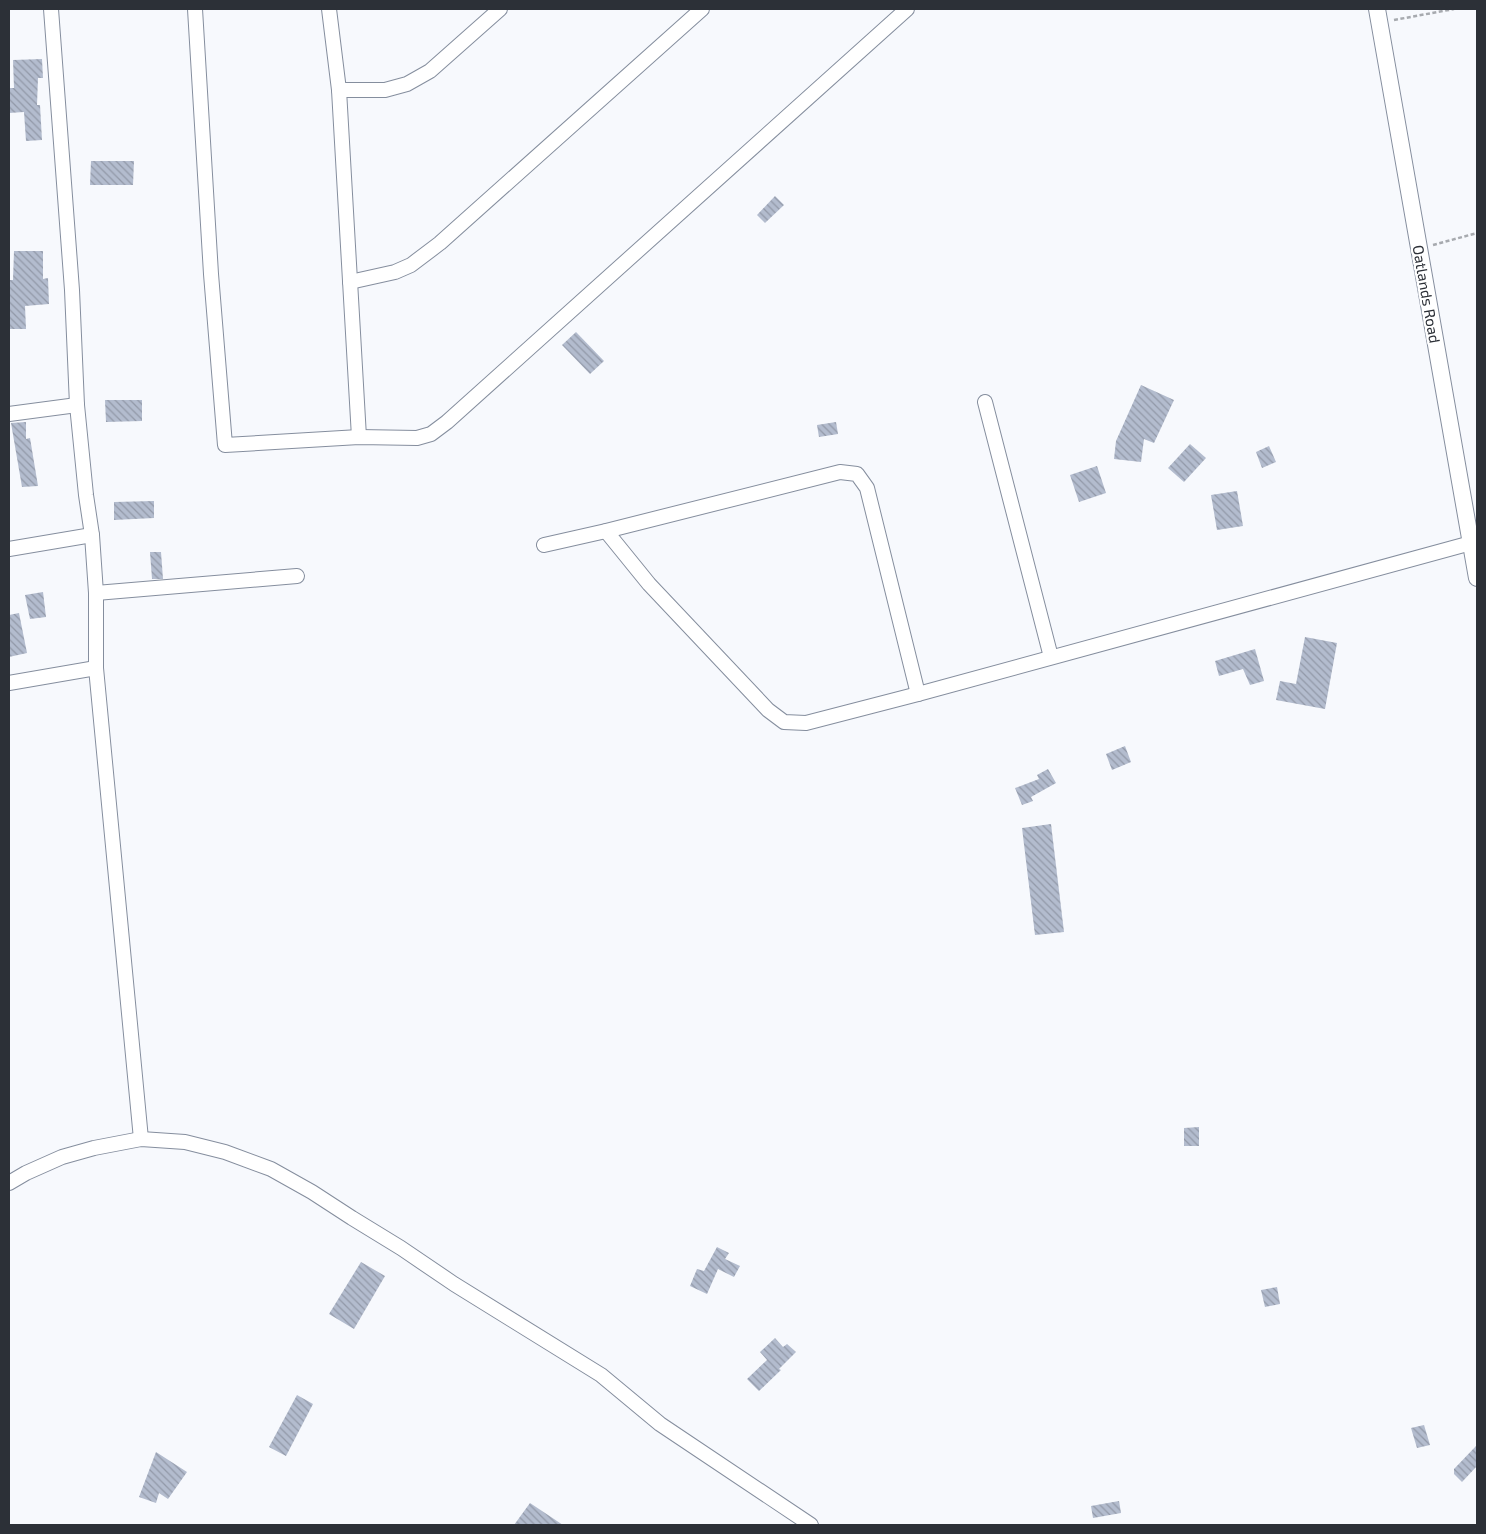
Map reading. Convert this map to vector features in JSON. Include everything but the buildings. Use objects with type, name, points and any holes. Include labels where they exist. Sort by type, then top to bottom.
[{"type":"street","points":[[51,9],[72,290],[77,405],[92,535],[96,593],[96,668],[141,1139]]},
{"type":"street","points":[[194,9],[211,274],[225,445],[359,437],[417,438],[431,434],[448,422],[907,9]]},
{"type":"street","points":[[329,9],[339,90],[359,437]]},
{"type":"street","points":[[339,90],[385,90],[407,84],[430,71],[500,9]]},
{"type":"street","points":[[350,282],[395,272],[411,266],[440,243],[702,9]]},
{"type":"street","name":"Oatlands Road","points":[[1378,16],[1477,578]]},
{"type":"street","points":[[985,402],[1051,657]]},
{"type":"street","points":[[9,414],[77,405]]},
{"type":"street","points":[[544,545],[606,532],[840,472],[857,474],[867,488],[918,694]]},
{"type":"street","points":[[606,532],[649,584],[768,710],[784,722],[806,722],[918,694],[1471,543]]},
{"type":"street","points":[[9,549],[92,535]]},
{"type":"street","points":[[96,593],[297,576]]},
{"type":"street","points":[[9,683],[96,668]]},
{"type":"street","points":[[9,1184],[26,1173],[62,1157],[94,1148],[141,1139],[185,1142],[225,1152],[271,1168],[601,1375],[660,1424],[811,1525]]},
{"type":"path","points":[[1378,16],[1454,9]]},
{"type":"path","points":[[1419,249],[1477,233]]}]
